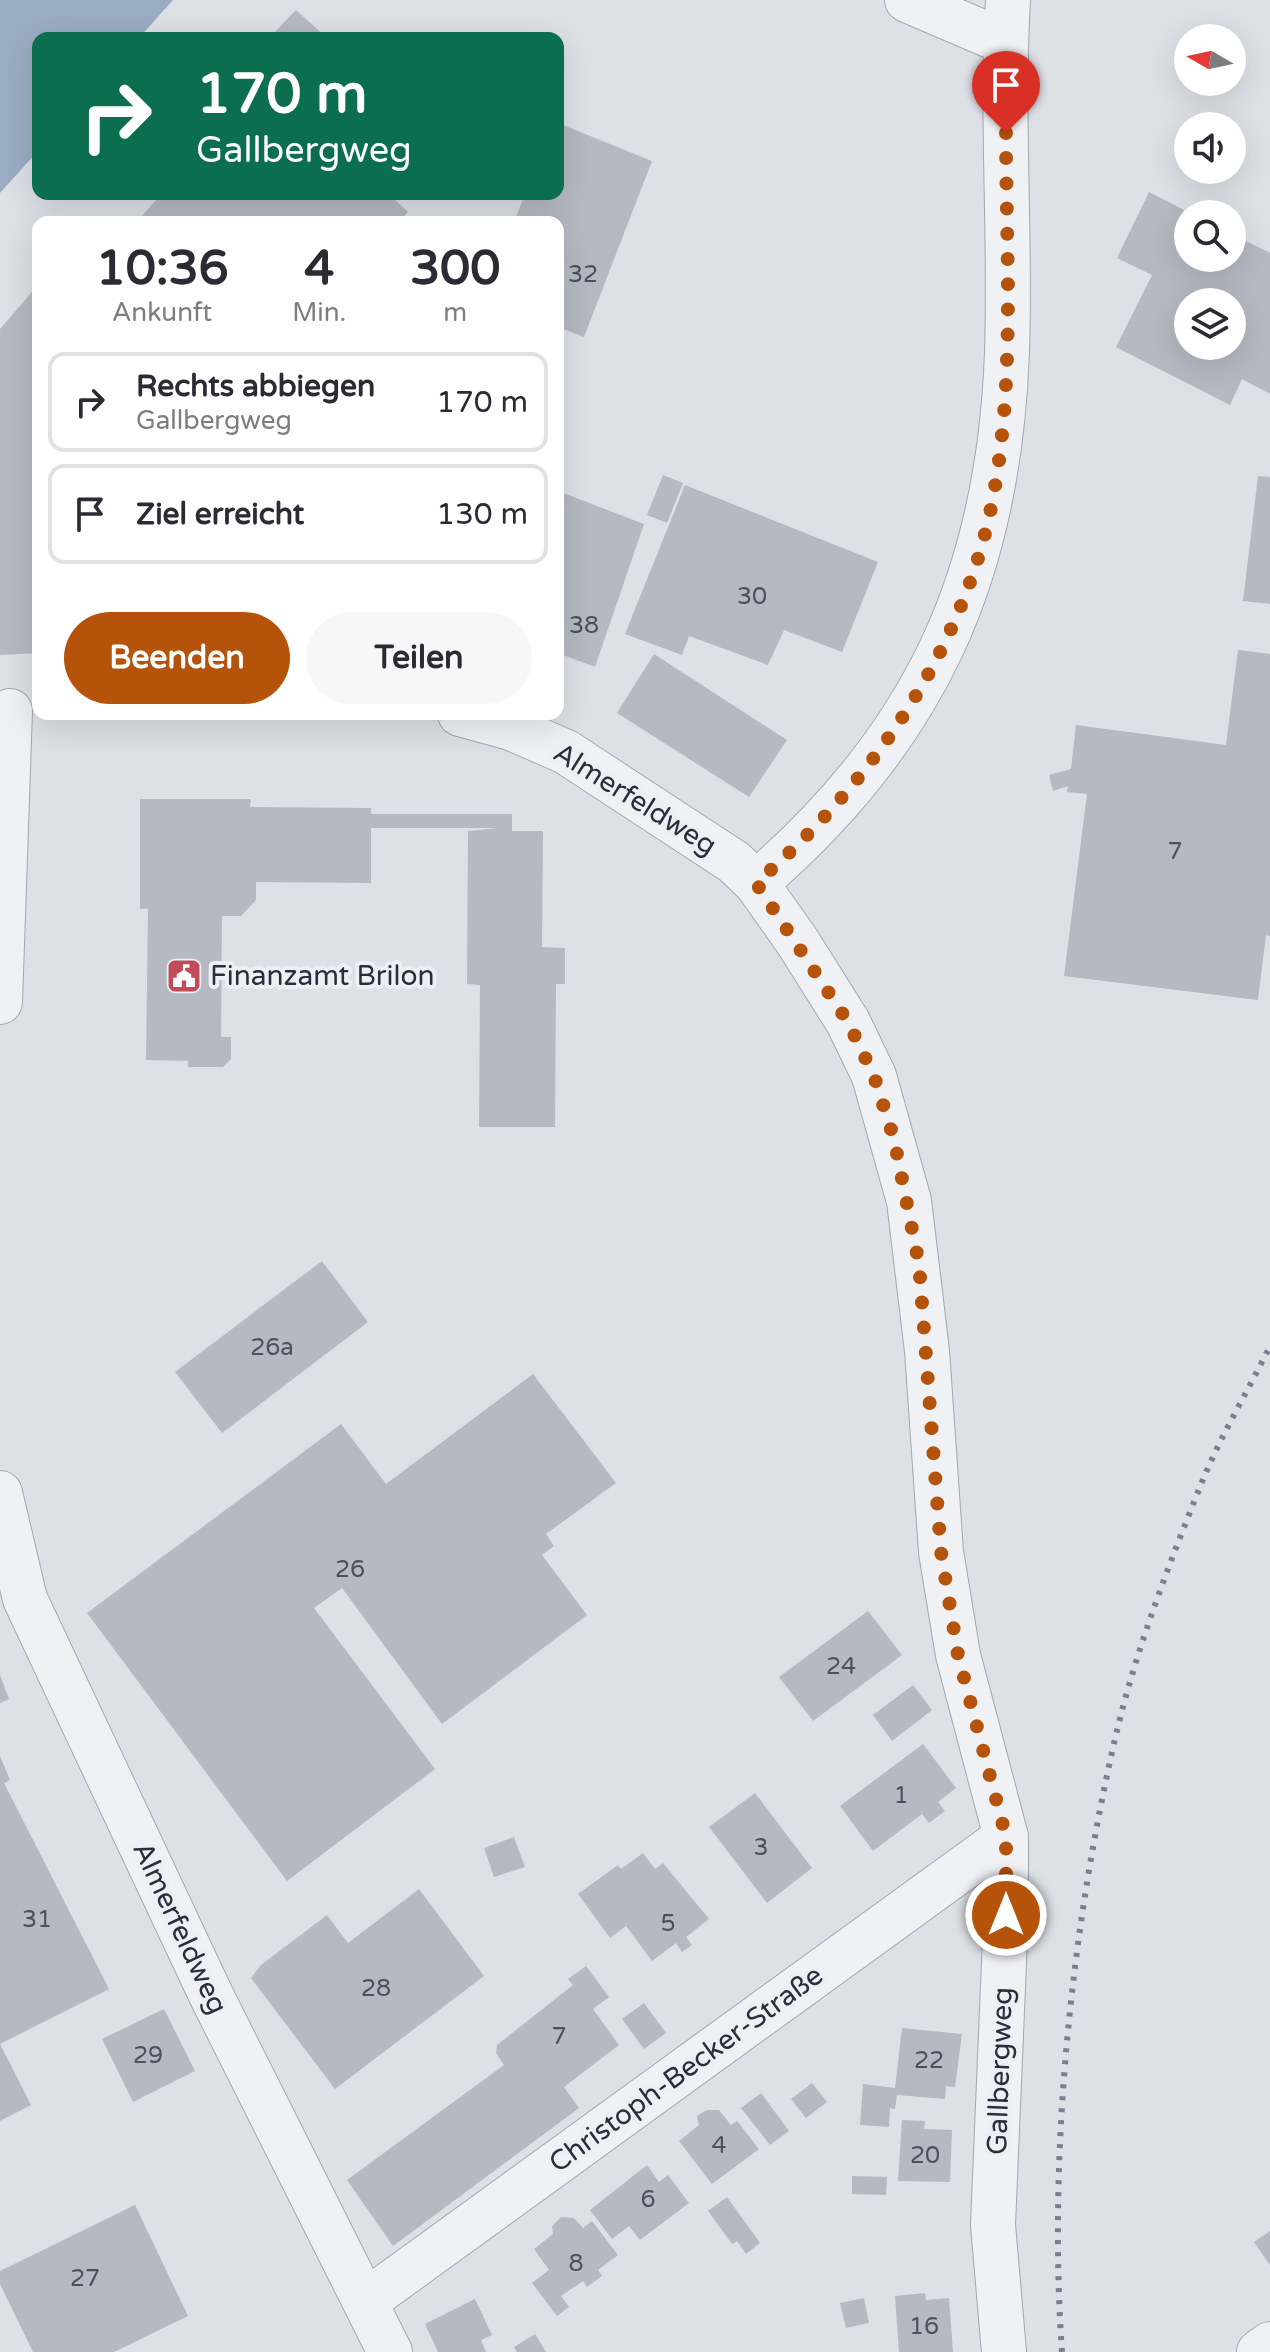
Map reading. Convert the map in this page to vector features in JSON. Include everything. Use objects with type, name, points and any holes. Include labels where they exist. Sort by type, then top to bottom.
[{"type":"street","points":[[756,883],[795,849],[832,809],[912,703],[955,624],[982,544],[998,455],[1007,353],[1007,21],[907,0]]},
{"type":"street","points":[[0,1002],[16,711]]},
{"type":"street","name":"Almerfeldweg","points":[[482,720],[511,728],[566,752],[697,835],[734,862],[756,883]]},
{"type":"street","name":"Gallbergweg","points":[[756,883],[848,1022],[874,1076],[894,1139],[919,1264],[941,1552],[958,1655],[1006,1837],[1006,1915],[993,2225],[1004,2352]]},
{"type":"street","name":"Almerfeldweg","points":[[0,1493],[25,1599],[211,1995],[390,2352]]},
{"type":"street","name":"Christoph-Becker-Straße","points":[[366,2301],[1006,1837]]},
{"type":"street","points":[[1259,2352],[1270,2344]]},
{"type":"water","points":[[0,0],[173,0],[144,32],[32,32],[32,158],[0,193]]},
{"type":"building","points":[[296,10],[320,32],[275,32]]},
{"type":"building","points":[[564,125],[652,161],[584,337],[564,329],[564,216],[516,216],[523,200],[564,200]]},
{"type":"building","points":[[1149,192],[1174,205],[1174,272],[1246,272],[1246,241],[1270,253],[1270,394],[1242,379],[1230,405],[1116,347],[1152,275],[1117,258]]},
{"type":"building","points":[[156,200],[395,200],[408,212],[404,216],[142,216]]},
{"type":"building","points":[[32,292],[32,653],[0,655],[0,329]]},
{"type":"building","points":[[663,475],[683,483],[667,523],[647,515]]},
{"type":"building","points":[[1258,476],[1270,477],[1270,604],[1243,601]]},
{"type":"building","points":[[685,485],[878,562],[842,652],[784,630],[768,665],[689,636],[682,655],[625,634]]},
{"type":"building","points":[[564,493],[644,524],[595,667],[564,655]]},
{"type":"building","points":[[1238,650],[1270,654],[1270,936],[1266,935],[1258,1000],[1064,976],[1087,794],[1067,792],[1068,786],[1053,791],[1049,775],[1071,769],[1076,725],[1226,745]]},
{"type":"building","points":[[654,654],[787,740],[749,797],[617,713]]},
{"type":"building","points":[[140,799],[251,799],[250,807],[371,808],[371,814],[512,814],[512,831],[543,831],[542,947],[565,948],[565,984],[556,984],[555,1127],[479,1127],[480,985],[467,984],[468,831],[498,828],[371,828],[371,883],[256,882],[256,900],[241,916],[222,916],[221,1037],[231,1037],[231,1059],[223,1067],[188,1067],[188,1061],[146,1060],[148,909],[140,909]]},
{"type":"building","points":[[322,1261],[368,1322],[222,1433],[175,1372]]},
{"type":"building","points":[[533,1374],[616,1483],[546,1534],[554,1546],[542,1555],[587,1615],[442,1724],[342,1588],[314,1608],[435,1769],[287,1881],[87,1613],[341,1424],[386,1484]]},
{"type":"building","points":[[868,1611],[902,1655],[813,1721],[779,1677]]},
{"type":"building","points":[[0,1675],[9,1699],[0,1703]]},
{"type":"building","points":[[913,1685],[932,1710],[892,1741],[873,1715]]},
{"type":"building","points":[[923,1744],[956,1788],[938,1802],[945,1811],[929,1823],[922,1814],[873,1851],[840,1806]]},
{"type":"building","points":[[0,1756],[10,1780],[4,1783],[109,1989],[0,2044]]},
{"type":"building","points":[[755,1793],[812,1868],[767,1903],[709,1827]]},
{"type":"building","points":[[514,1837],[525,1867],[494,1877],[484,1848]]},
{"type":"building","points":[[643,1853],[655,1869],[663,1863],[709,1919],[686,1937],[692,1945],[682,1952],[676,1943],[652,1961],[626,1926],[610,1938],[578,1894],[618,1865],[621,1869]]},
{"type":"building","points":[[419,1889],[484,1976],[335,2089],[251,1978],[261,1965],[327,1915],[348,1943]]},
{"type":"building","points":[[586,1966],[609,1997],[593,2009],[619,2045],[564,2087],[579,2108],[393,2246],[347,2180],[504,2065],[496,2053],[497,2045],[573,1985],[568,1979]]},
{"type":"building","points":[[644,2003],[666,2033],[644,2049],[622,2019]]},
{"type":"building","points":[[164,2009],[195,2071],[133,2102],[102,2039]]},
{"type":"building","points":[[902,2028],[962,2034],[955,2087],[946,2086],[945,2099],[897,2095],[895,2109],[890,2108],[889,2127],[860,2125],[863,2084],[895,2088]]},
{"type":"building","points":[[0,2044],[31,2105],[0,2121]]},
{"type":"building","points":[[812,2083],[827,2102],[806,2118],[791,2099]]},
{"type":"building","points":[[761,2093],[789,2131],[770,2145],[741,2108]]},
{"type":"building","points":[[707,2110],[719,2110],[731,2125],[737,2121],[759,2149],[712,2184],[679,2141],[699,2125],[697,2116]]},
{"type":"building","points":[[902,2120],[925,2121],[924,2129],[952,2130],[950,2182],[898,2181]]},
{"type":"building","points":[[647,2165],[659,2182],[668,2175],[689,2203],[640,2240],[629,2226],[612,2239],[590,2210]]},
{"type":"building","points":[[852,2176],[887,2177],[886,2195],[852,2194]]},
{"type":"building","points":[[727,2197],[760,2243],[746,2254],[737,2241],[732,2244],[708,2211]]},
{"type":"building","points":[[135,2205],[188,2316],[114,2352],[33,2352],[0,2284],[0,2271]]},
{"type":"building","points":[[561,2217],[574,2218],[583,2228],[592,2221],[618,2255],[598,2270],[602,2276],[587,2287],[583,2281],[561,2296],[569,2307],[557,2316],[532,2283],[549,2270],[534,2249],[553,2234],[552,2226]]},
{"type":"building","points":[[1270,2231],[1270,2265],[1254,2242]]},
{"type":"building","points":[[925,2293],[926,2300],[949,2298],[953,2352],[899,2352],[895,2296]]},
{"type":"building","points":[[864,2298],[869,2323],[846,2328],[840,2303]]},
{"type":"building","points":[[475,2299],[492,2335],[481,2340],[486,2352],[438,2352],[425,2324]]},
{"type":"building","points":[[535,2334],[546,2352],[517,2352],[514,2347]]},
{"type":"railway","points":[[1062,2352],[1058,2201],[1067,2044],[1086,1888],[1115,1739],[1165,1576],[1209,1465],[1270,1346]]},
{"type":"place","name":"Finanzamt Brilon","points":[[184,976]]},
{"type":"route","points":[[1006,133],[1007,353],[998,455],[982,544],[955,624],[927,681],[866,768],[832,809],[795,849],[756,883],[848,1022],[874,1076],[894,1139],[909,1201],[919,1264],[941,1552],[958,1655],[1006,1837],[1006,1915]]}]
